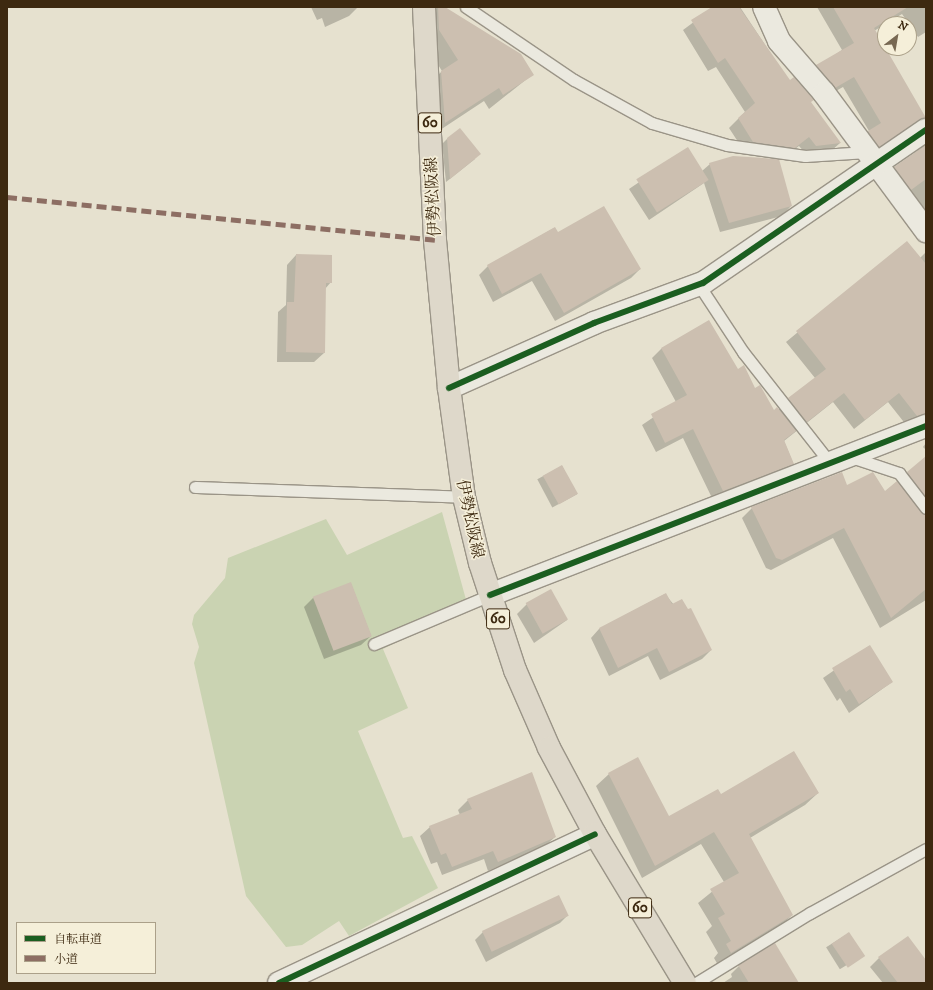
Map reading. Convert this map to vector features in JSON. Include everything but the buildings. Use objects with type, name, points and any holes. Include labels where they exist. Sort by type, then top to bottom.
[{"type":"main road","name":"伊勢松阪線","points":[[424,7],[435,240],[449,388],[464,497],[490,595],[515,670],[549,748],[595,834],[685,983]]},
{"type":"street","points":[[764,7],[779,41],[824,93],[926,232]]},
{"type":"street","points":[[449,388],[594,323],[699,284],[871,157],[926,130]]},
{"type":"street","points":[[490,595],[926,426]]},
{"type":"street","points":[[279,983],[595,834]]},
{"type":"lane","points":[[466,7],[574,80],[652,122],[750,148],[805,156],[871,157]]},
{"type":"lane","points":[[699,284],[743,352],[839,459],[899,473],[926,508]]},
{"type":"lane","points":[[195,487],[464,497]]},
{"type":"lane","points":[[374,644],[490,595]]},
{"type":"lane","points":[[696,983],[810,913],[926,849]]},
{"type":"green space","points":[[442,512],[468,607],[383,649],[408,708],[358,731],[403,838],[412,836],[438,888],[349,936],[339,921],[302,945],[286,947],[246,896],[194,663],[199,647],[192,624],[194,615],[225,578],[228,558],[326,519],[347,555]]},
{"type":"marked path","points":[[7,197],[435,240]]},
{"type":"cycle path","points":[[449,388],[594,323],[703,283],[926,130]]},
{"type":"cycle path","points":[[490,595],[926,426]]},
{"type":"cycle path","points":[[279,983],[595,834]]}]
